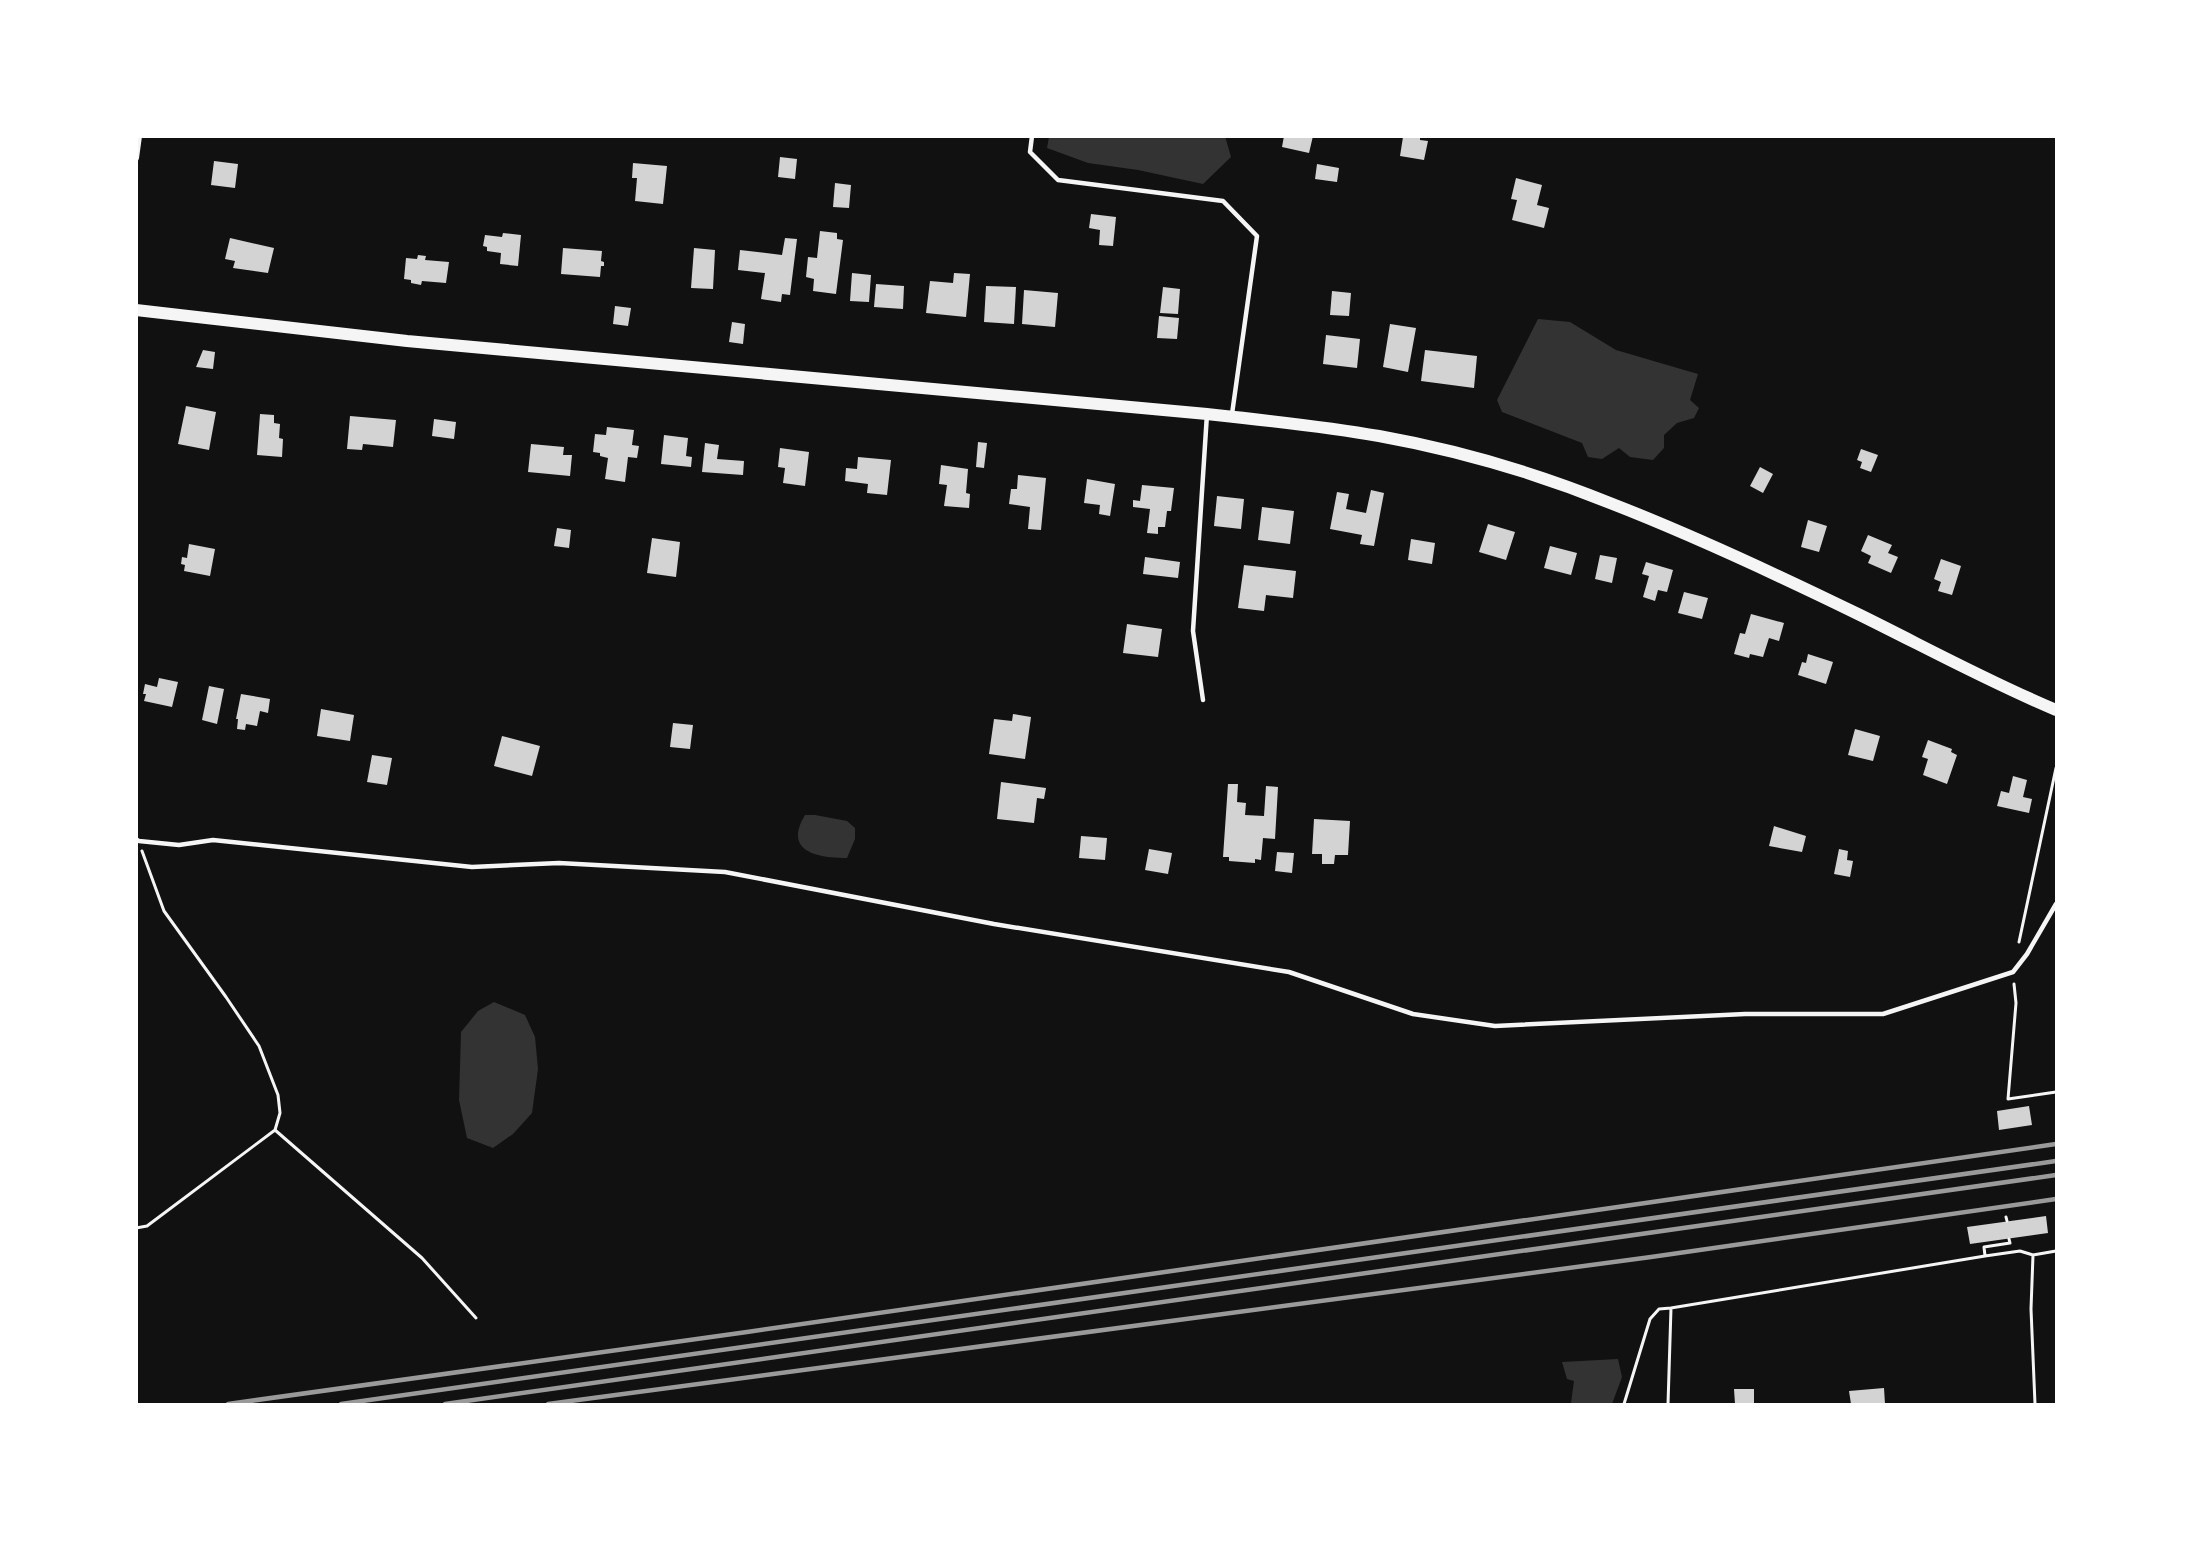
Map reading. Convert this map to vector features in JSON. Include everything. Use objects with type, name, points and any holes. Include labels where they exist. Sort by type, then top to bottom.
[{"type":"main road","points":[[136,310],[416,342],[1207,414],[1380,436],[1524,472],[1610,502],[1723,551],[2056,710]]},
{"type":"street","points":[[136,158],[139,136]]},
{"type":"lane","points":[[1032,136],[1030,152],[1058,180],[1223,201],[1257,236],[1232,417]]},
{"type":"lane","points":[[1203,700],[1193,631],[1207,414]]},
{"type":"lane","points":[[138,840],[179,845],[213,840],[472,867],[559,862],[724,872],[994,924],[1289,972],[1413,1014],[1495,1026],[1745,1014],[1883,1014],[2013,972],[2027,954],[2056,904]]},
{"type":"path","points":[[2056,768],[2013,972],[2016,1003],[2008,1100],[2056,1092]]},
{"type":"path","points":[[136,1228],[147,1226],[275,1131],[280,1113],[278,1095],[259,1046],[164,911],[138,840]]},
{"type":"path","points":[[275,1131],[422,1258],[476,1318]]},
{"type":"path","points":[[2006,1216],[2007,1221]]},
{"type":"path","points":[[1985,1256],[1984,1247],[2010,1243],[2009,1239]]},
{"type":"path","points":[[1624,1404],[1650,1318],[1659,1309],[1985,1256],[2020,1251],[2033,1255],[2056,1251]]},
{"type":"path","points":[[2033,1255],[2031,1309],[2035,1404]]},
{"type":"path","points":[[1668,1404],[1671,1308]]},
{"type":"shaded area","points":[[1225,136],[1231,157],[1203,184],[1138,170],[1088,163],[1047,148],[1049,137]]},
{"type":"shaded area","points":[[1538,319],[1570,322],[1616,350],[1698,374],[1690,400],[1699,408],[1694,418],[1677,423],[1664,435],[1664,448],[1653,460],[1630,457],[1619,448],[1602,459],[1588,457],[1582,443],[1502,412],[1497,400]]},
{"type":"shaded area","points":[[805,815],[847,821],[855,828],[855,839],[847,858],[826,857],[807,851],[801,845],[798,838],[799,828]]},
{"type":"shaded area","points":[[494,1002],[525,1015],[535,1037],[538,1069],[532,1113],[513,1134],[493,1148],[467,1138],[459,1100],[461,1032],[478,1011]]},
{"type":"shaded area","points":[[1618,1359],[1622,1377],[1612,1404],[1571,1403],[1574,1381],[1567,1379],[1562,1362]]},
{"type":"building","points":[[1284,136],[1313,136],[1309,153],[1282,147]]},
{"type":"building","points":[[1410,136],[1420,136],[1420,140],[1428,141],[1424,160],[1400,156],[1403,137],[1410,138]]},
{"type":"building","points":[[780,157],[797,159],[795,179],[778,177]]},
{"type":"building","points":[[214,161],[238,164],[235,188],[211,185]]},
{"type":"building","points":[[633,163],[667,166],[663,204],[635,201],[637,178],[632,178]]},
{"type":"building","points":[[1317,164],[1339,168],[1337,182],[1315,179]]},
{"type":"building","points":[[1516,178],[1542,185],[1537,205],[1549,208],[1544,228],[1512,220],[1517,200],[1511,199]]},
{"type":"building","points":[[835,183],[851,185],[849,208],[833,207]]},
{"type":"building","points":[[1091,214],[1116,217],[1113,246],[1099,245],[1100,230],[1089,228]]},
{"type":"building","points":[[820,231],[837,233],[837,239],[843,240],[836,294],[813,291],[814,279],[806,277],[808,257],[817,258]]},
{"type":"building","points":[[503,233],[521,235],[518,266],[500,264],[501,253],[487,251],[487,247],[483,246],[485,235],[502,237]]},
{"type":"building","points":[[230,238],[274,248],[268,273],[233,268],[235,261],[225,259]]},
{"type":"building","points":[[785,238],[797,239],[790,295],[782,294],[781,302],[761,299],[765,273],[738,270],[740,250],[782,255]]},
{"type":"building","points":[[563,248],[602,251],[601,261],[604,262],[604,266],[601,266],[600,277],[561,274]]},
{"type":"building","points":[[694,248],[715,250],[713,289],[691,288]]},
{"type":"building","points":[[418,255],[426,256],[425,260],[449,262],[446,283],[422,281],[421,285],[404,279],[406,258],[417,259]]},
{"type":"building","points":[[852,273],[871,275],[869,302],[850,301]]},
{"type":"building","points":[[954,273],[970,274],[966,317],[926,313],[930,281],[953,283]]},
{"type":"building","points":[[876,284],[904,286],[903,309],[874,307]]},
{"type":"building","points":[[986,286],[1016,287],[1014,324],[984,322]]},
{"type":"building","points":[[1163,287],[1180,289],[1178,314],[1160,313]]},
{"type":"building","points":[[1024,290],[1058,293],[1055,327],[1022,324]]},
{"type":"building","points":[[1332,291],[1351,293],[1349,316],[1330,315]]},
{"type":"building","points":[[615,306],[631,308],[628,326],[613,324]]},
{"type":"building","points":[[1159,316],[1179,318],[1177,339],[1157,338]]},
{"type":"building","points":[[732,322],[745,324],[743,344],[729,342]]},
{"type":"building","points":[[1390,324],[1416,328],[1408,372],[1383,367]]},
{"type":"building","points":[[1326,335],[1360,339],[1357,368],[1323,364]]},
{"type":"building","points":[[203,350],[215,352],[213,369],[196,367]]},
{"type":"building","points":[[1425,350],[1477,356],[1474,388],[1421,381]]},
{"type":"building","points":[[186,406],[216,412],[209,450],[178,444]]},
{"type":"building","points":[[260,414],[274,415],[274,423],[280,424],[279,438],[283,439],[282,457],[257,455]]},
{"type":"building","points":[[350,416],[396,420],[393,447],[363,444],[362,450],[347,449]]},
{"type":"building","points":[[434,419],[456,422],[454,439],[432,436]]},
{"type":"building","points":[[607,427],[634,430],[632,445],[639,446],[637,458],[628,457],[625,482],[605,479],[608,458],[593,452],[595,434],[606,435]]},
{"type":"building","points":[[664,435],[688,438],[686,456],[692,457],[691,467],[661,464]]},
{"type":"building","points":[[978,442],[987,443],[984,468],[976,467]]},
{"type":"building","points":[[705,443],[719,445],[717,459],[744,461],[743,475],[702,472]]},
{"type":"building","points":[[531,444],[564,447],[563,455],[572,455],[570,476],[528,472]]},
{"type":"building","points":[[780,448],[809,452],[805,486],[783,483],[785,468],[778,467]]},
{"type":"building","points":[[1861,449],[1878,455],[1871,472],[1860,468],[1862,462],[1857,460]]},
{"type":"building","points":[[858,457],[891,460],[887,495],[867,493],[868,484],[845,481],[846,468],[857,469]]},
{"type":"building","points":[[941,465],[968,469],[966,493],[970,494],[969,508],[944,506],[947,485],[939,484]]},
{"type":"building","points":[[1760,467],[1773,474],[1763,493],[1750,486]]},
{"type":"building","points":[[1018,475],[1046,478],[1041,530],[1028,529],[1030,507],[1009,504],[1011,489],[1017,489]]},
{"type":"building","points":[[1087,479],[1115,484],[1110,516],[1099,514],[1100,505],[1084,503]]},
{"type":"building","points":[[1142,485],[1174,488],[1171,511],[1167,511],[1165,527],[1158,527],[1158,534],[1147,533],[1150,509],[1133,507],[1133,500],[1140,501]]},
{"type":"building","points":[[1371,490],[1384,493],[1374,546],[1360,544],[1362,535],[1330,529],[1337,492],[1349,494],[1346,509],[1366,513]]},
{"type":"building","points":[[1217,496],[1244,499],[1241,529],[1214,526]]},
{"type":"building","points":[[1262,507],[1294,511],[1290,544],[1258,540]]},
{"type":"building","points":[[1808,520],[1827,526],[1819,552],[1801,547]]},
{"type":"building","points":[[1488,524],[1515,532],[1506,560],[1479,552]]},
{"type":"building","points":[[557,528],[571,530],[569,548],[554,546]]},
{"type":"building","points":[[1868,535],[1892,545],[1888,553],[1898,557],[1891,573],[1868,563],[1871,556],[1861,551]]},
{"type":"building","points":[[652,538],[680,542],[676,577],[647,573]]},
{"type":"building","points":[[1411,539],[1435,543],[1432,564],[1408,560]]},
{"type":"building","points":[[189,544],[215,549],[210,576],[184,571],[185,565],[181,564],[182,557],[187,558]]},
{"type":"building","points":[[1550,546],[1577,553],[1571,575],[1544,568]]},
{"type":"building","points":[[1600,555],[1617,558],[1612,583],[1595,579]]},
{"type":"building","points":[[1145,557],[1180,562],[1178,578],[1143,574]]},
{"type":"building","points":[[1941,559],[1961,566],[1952,595],[1938,591],[1941,582],[1934,579]]},
{"type":"building","points":[[1646,562],[1673,570],[1667,592],[1658,590],[1655,601],[1643,597],[1649,576],[1642,574]]},
{"type":"building","points":[[1244,565],[1296,571],[1293,598],[1266,595],[1264,611],[1238,608]]},
{"type":"building","points":[[1684,592],[1708,598],[1702,619],[1678,613]]},
{"type":"building","points":[[1751,614],[1784,623],[1779,641],[1769,638],[1763,657],[1750,654],[1749,658],[1734,654],[1740,633],[1745,634]]},
{"type":"building","points":[[1127,624],[1162,629],[1158,657],[1123,653]]},
{"type":"building","points":[[1808,654],[1833,662],[1826,684],[1798,675],[1802,662],[1806,663]]},
{"type":"building","points":[[159,678],[178,682],[172,707],[144,701],[145,684],[157,687]]},
{"type":"building","points":[[209,686],[224,689],[217,724],[202,720]]},
{"type":"building","points":[[241,694],[270,699],[268,713],[260,711],[257,726],[246,724],[245,730],[237,729],[238,719],[236,719]]},
{"type":"building","points":[[321,709],[354,715],[350,741],[317,736]]},
{"type":"building","points":[[1013,714],[1031,717],[1025,759],[989,754],[994,719],[1012,721]]},
{"type":"building","points":[[673,723],[693,725],[690,749],[670,747]]},
{"type":"building","points":[[1855,729],[1880,736],[1873,761],[1848,755]]},
{"type":"building","points":[[502,736],[540,746],[532,776],[494,766]]},
{"type":"building","points":[[1928,740],[1952,749],[1951,752],[1957,755],[1947,784],[1923,775],[1928,759],[1922,757]]},
{"type":"building","points":[[372,755],[392,758],[387,785],[367,782]]},
{"type":"building","points":[[2013,776],[2027,780],[2023,797],[2032,799],[2029,813],[1997,806],[2001,791],[2009,793]]},
{"type":"building","points":[[1001,782],[1046,788],[1044,799],[1037,798],[1034,823],[997,819]]},
{"type":"building","points":[[1228,784],[1238,784],[1237,802],[1246,803],[1245,815],[1264,816],[1266,786],[1278,787],[1275,839],[1263,838],[1261,860],[1255,859],[1255,863],[1229,861],[1229,857],[1223,857]]},
{"type":"building","points":[[1314,819],[1350,821],[1348,855],[1335,855],[1334,864],[1322,864],[1322,854],[1312,854]]},
{"type":"building","points":[[1774,826],[1806,836],[1802,852],[1769,846]]},
{"type":"building","points":[[1081,836],[1107,838],[1105,860],[1079,858]]},
{"type":"building","points":[[1149,849],[1172,853],[1168,874],[1145,870]]},
{"type":"building","points":[[1839,849],[1848,851],[1847,860],[1853,861],[1850,877],[1834,874]]},
{"type":"building","points":[[1277,852],[1294,853],[1292,873],[1275,871]]},
{"type":"building","points":[[2029,1106],[2032,1125],[1999,1130],[1997,1111]]},
{"type":"building","points":[[2046,1216],[2048,1233],[1970,1244],[1967,1227]]},
{"type":"building","points":[[1884,1388],[1885,1404],[1851,1404],[1849,1391]]},
{"type":"building","points":[[1734,1389],[1754,1389],[1754,1404],[1735,1404]]},
{"type":"railway","points":[[228,1404],[747,1332],[2056,1144]]},
{"type":"railway","points":[[341,1404],[2056,1161]]},
{"type":"railway","points":[[445,1404],[2056,1175]]},
{"type":"railway","points":[[548,1404],[1651,1257],[2056,1199]]}]
